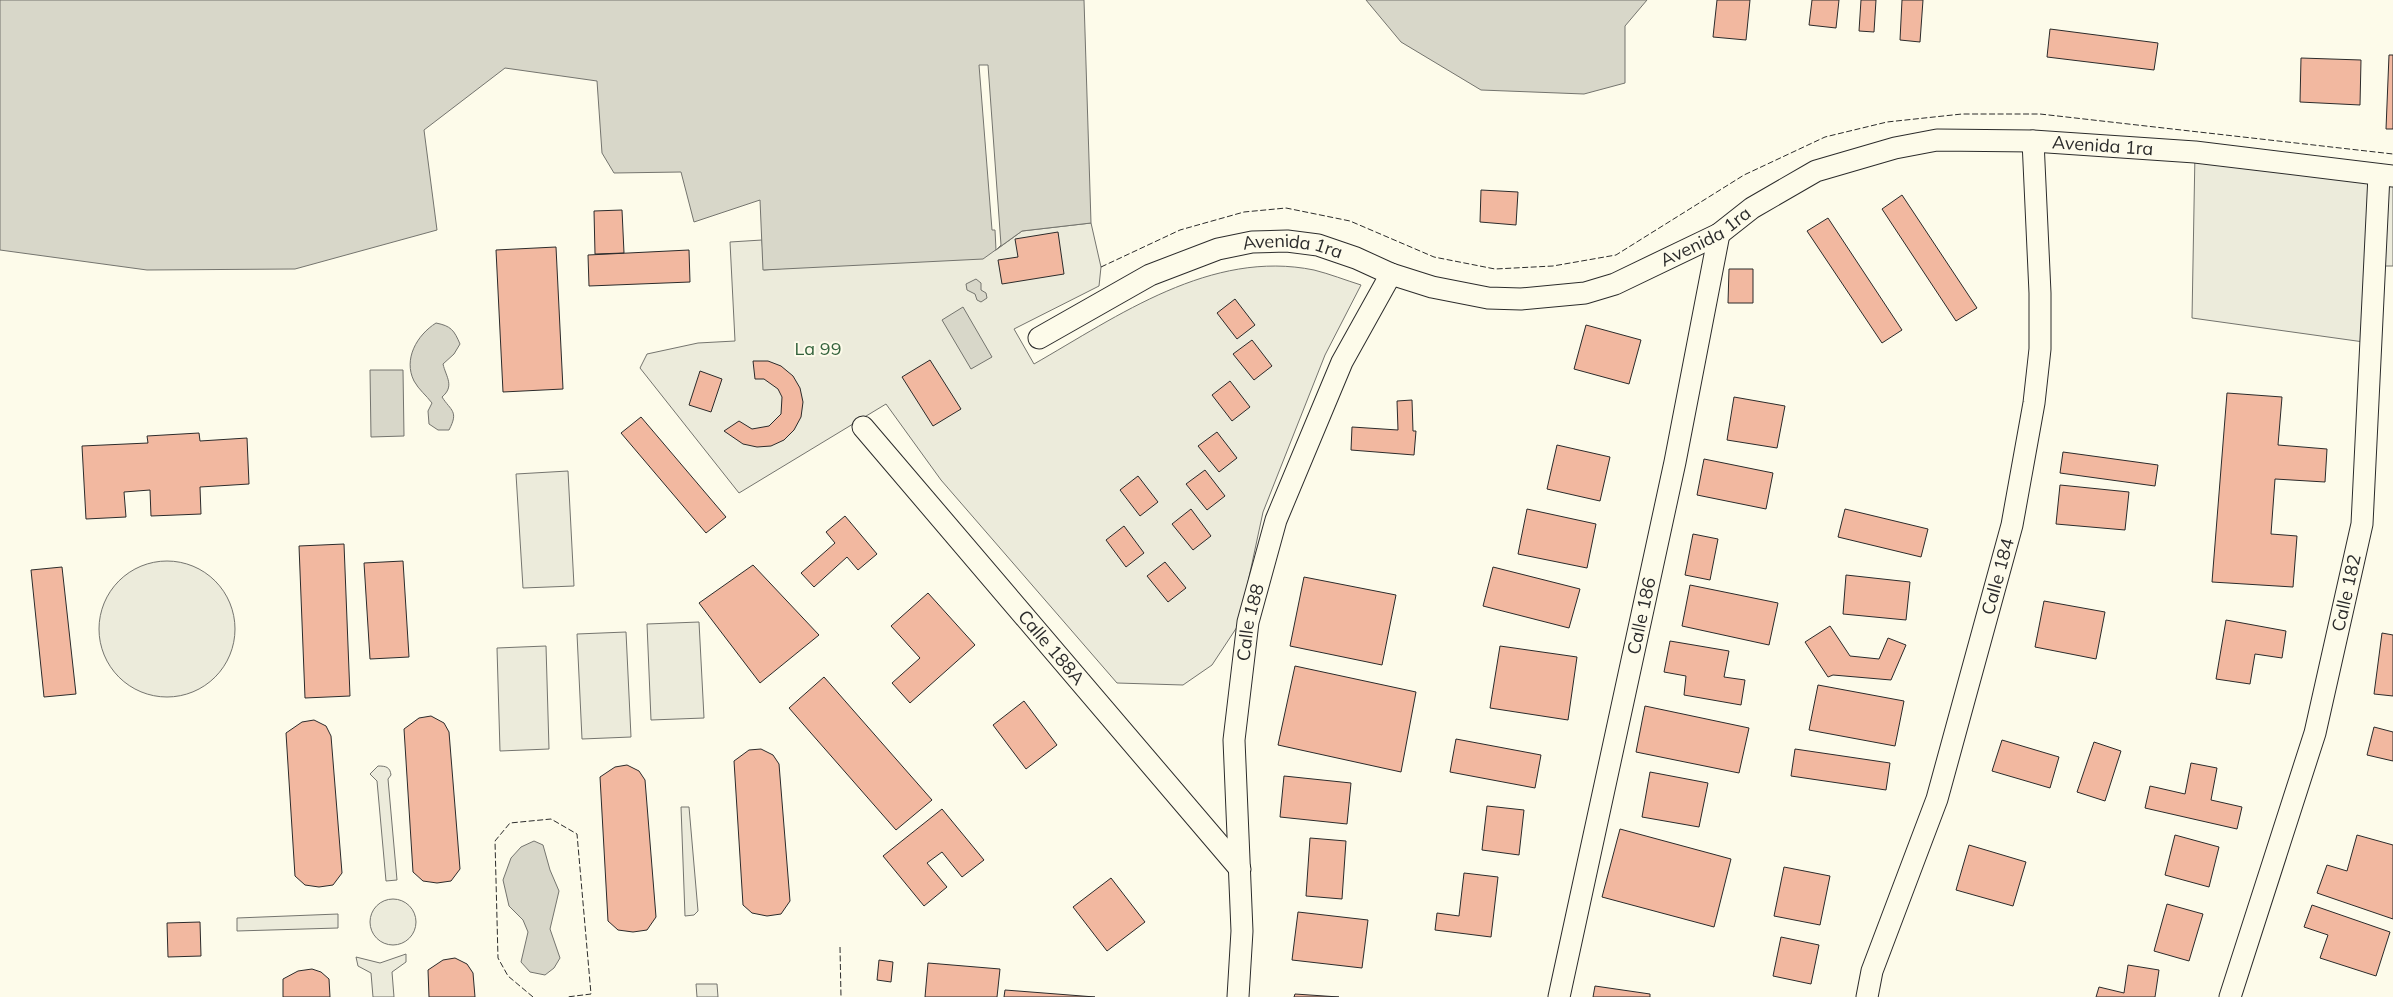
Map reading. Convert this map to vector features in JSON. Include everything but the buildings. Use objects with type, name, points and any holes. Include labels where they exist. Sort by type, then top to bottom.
[{"type":"street","name":"Avenida 1ra","points":[[1038,338],[1150,275],[1218,249],[1252,242],[1286,241],[1318,245],[1356,258],[1391,274],[1432,287],[1488,298],[1553,297],[1585,293],[1615,284],[1719,234],[1752,208],[1816,171],[1895,148],[1937,140],[2033,141],[2195,152],[2386,175]]},
{"type":"street","name":"Calle 184","points":[[1867,997],[1872,971],[1937,799],[2012,525],[2034,403],[2040,349],[2040,294],[2033,141]]},
{"type":"street","name":"Calle 182","points":[[2230,997],[2315,733],[2362,524],[2386,175]]},
{"type":"street","name":"Calle 186","points":[[1559,997],[1673,471],[1719,234]]},
{"type":"street","name":"Calle 188","points":[[1238,997],[1242,931],[1234,740],[1248,622],[1280,511],[1342,362],[1391,274]]},
{"type":"street","name":"Calle 188A","points":[[863,427],[1240,869]]},
{"type":"green space","points":[[2195,152],[2393,176],[2393,266],[2376,266],[2371,343],[2192,318]]},
{"type":"green space","name":"La 99","points":[[1091,223],[1101,267],[1099,286],[1014,329],[1034,364],[1099,326],[1167,291],[1202,278],[1239,269],[1276,266],[1314,270],[1361,285],[1325,355],[1263,512],[1239,624],[1212,665],[1183,685],[1117,683],[941,480],[886,404],[739,493],[640,368],[647,354],[698,343],[735,341],[730,242],[762,240],[764,270],[996,250],[1022,231]]},
{"type":"green space","points":[[568,471],[574,586],[523,588],[516,474]]},
{"type":"green space","points":[[167,561],[193,566],[205,572],[215,581],[224,591],[230,603],[235,629],[230,655],[224,667],[215,677],[205,686],[193,692],[167,697],[141,692],[129,686],[119,677],[110,667],[104,655],[99,629],[104,603],[110,591],[119,581],[129,572],[141,566]]},
{"type":"green space","points":[[699,622],[704,718],[651,720],[647,624]]},
{"type":"green space","points":[[626,632],[631,737],[582,739],[577,634]]},
{"type":"green space","points":[[546,646],[549,749],[500,751],[497,648]]},
{"type":"green space","points":[[378,766],[383,766],[390,770],[391,775],[388,779],[397,880],[386,881],[377,781],[370,774]]},
{"type":"green space","points":[[681,807],[689,807],[698,911],[694,915],[685,916]]},
{"type":"green space","points":[[388,899],[398,899],[410,905],[415,913],[415,931],[410,939],[402,944],[388,945],[380,942],[373,935],[370,927],[370,917],[373,909],[380,902]]},
{"type":"green space","points":[[338,914],[338,928],[237,931],[237,918]]},
{"type":"green space","points":[[406,954],[406,962],[392,972],[394,997],[373,997],[371,973],[358,966],[356,957],[380,963]]},
{"type":"green space","points":[[696,984],[717,984],[718,997],[697,997]]},
{"type":"shaded area","points":[[0,0],[1084,0],[1091,223],[1022,231],[983,259],[763,270],[760,200],[694,222],[681,172],[614,173],[602,153],[597,81],[505,68],[424,130],[437,230],[295,269],[147,270],[0,250]]},
{"type":"shaded area","points":[[1366,0],[1647,0],[1625,26],[1625,83],[1584,94],[1481,90],[1401,42]]},
{"type":"shaded area","points":[[976,279],[981,283],[981,290],[986,293],[987,298],[981,302],[977,300],[975,294],[967,290],[966,284]]},
{"type":"shaded area","points":[[963,307],[992,357],[971,369],[942,320]]},
{"type":"shaded area","points":[[436,323],[451,329],[460,344],[454,354],[443,364],[449,385],[442,397],[454,415],[449,430],[438,430],[429,424],[428,411],[432,403],[416,384],[411,373],[410,364],[414,348],[423,334]]},
{"type":"shaded area","points":[[370,370],[403,370],[404,436],[371,437]]},
{"type":"shaded area","points":[[534,841],[543,845],[550,870],[559,891],[550,929],[560,958],[554,968],[545,975],[530,972],[521,962],[528,932],[523,920],[509,906],[503,880],[511,858],[521,847]]},
{"type":"pier","points":[[979,65],[988,65],[1001,245],[996,250],[995,230],[992,230]]},
{"type":"fence","points":[[1101,267],[1180,230],[1244,212],[1286,208],[1350,221],[1434,257],[1495,269],[1553,266],[1616,255],[1744,175],[1825,137],[1887,122],[1962,114],[2040,114],[2393,154]]},
{"type":"fence","points":[[533,997],[508,976],[498,958],[495,841],[510,823],[551,819],[577,834],[591,994],[567,997]]},
{"type":"fence","points":[[840,947],[841,997]]}]
